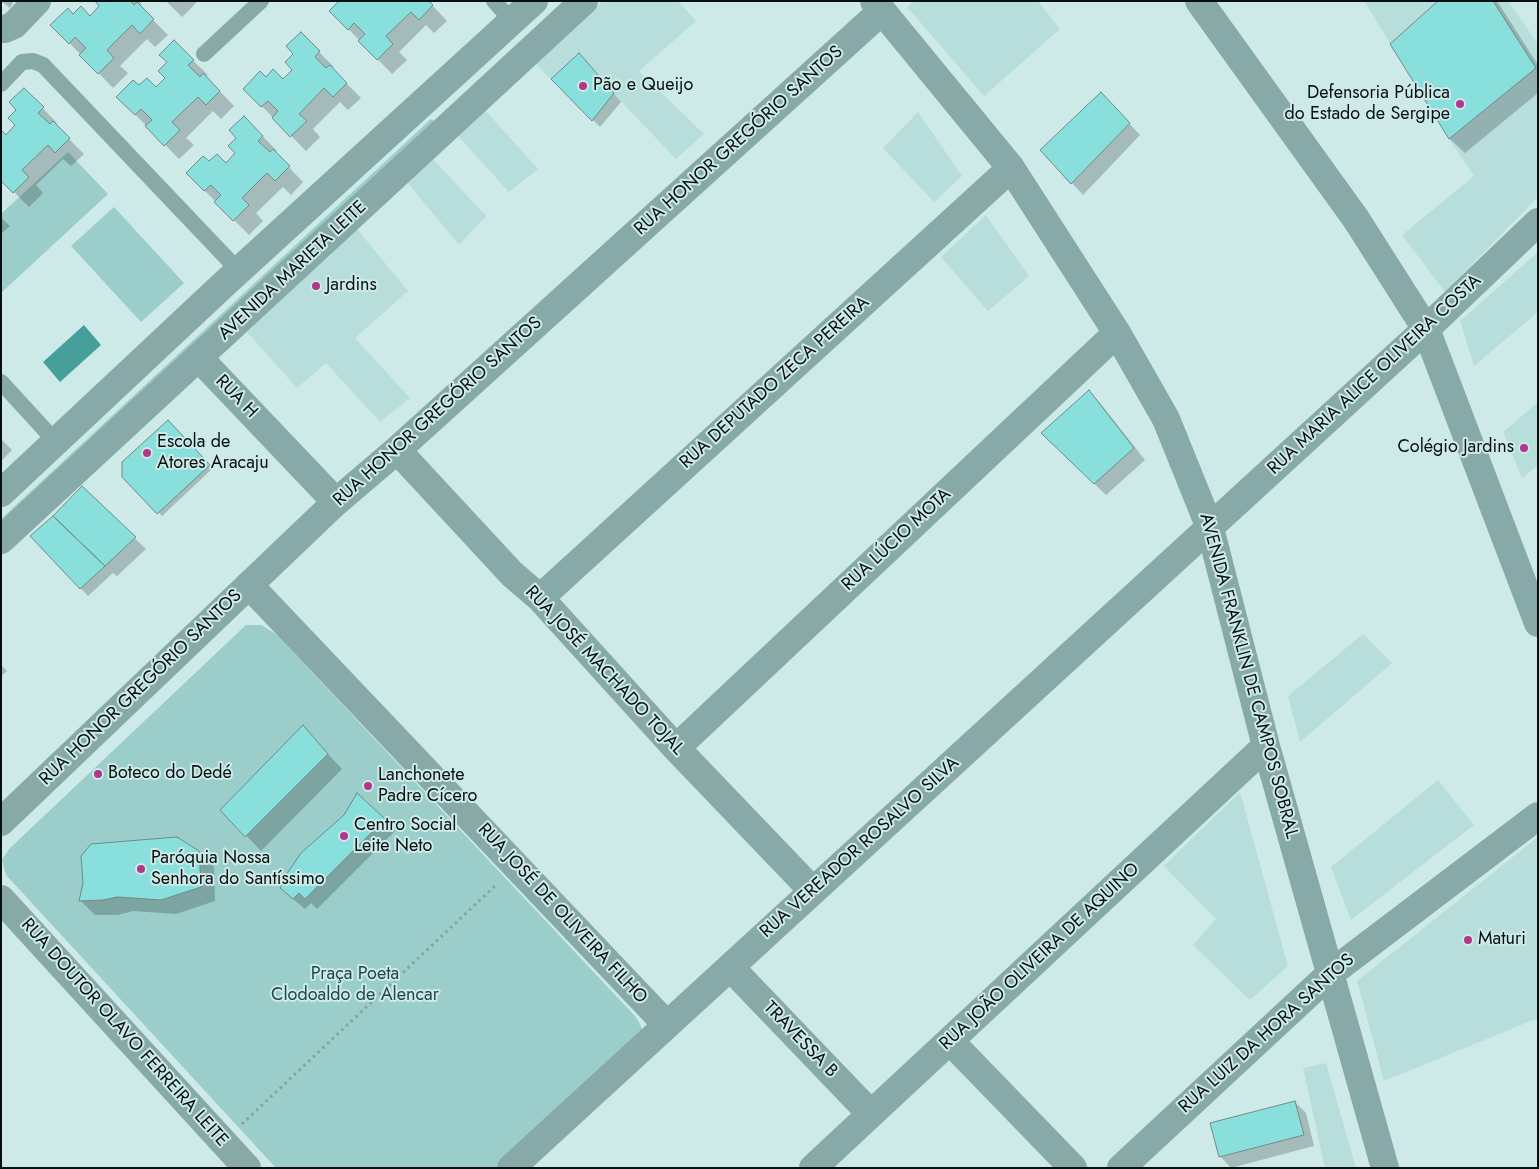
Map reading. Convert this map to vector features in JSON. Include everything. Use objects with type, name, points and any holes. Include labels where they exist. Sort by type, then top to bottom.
[{"type":"street","points":[[3,29],[14,26],[37,1]]},
{"type":"street","name":"AVENIDA MARIETA LEITE","points":[[1,493],[239,271],[534,1]]},
{"type":"street","name":"AVENIDA MARIETA LEITE","points":[[1,540],[584,1]]},
{"type":"street","points":[[1199,1],[1356,219],[1426,329],[1538,623]]},
{"type":"street","name":"AVENIDA FRANKLIN DE CAMPOS SOBRAL","points":[[878,6],[1011,168],[1118,333],[1166,419],[1210,528],[1266,746],[1385,1168]]},
{"type":"street","name":"RUA HONOR GREGÓRIO SANTOS","points":[[1,822],[336,502],[397,450],[878,6]]},
{"type":"street","name":"RUA DEPUTADO ZECA PEREIRA","points":[[540,598],[1011,168]]},
{"type":"street","name":"RUA MARIA ALICE OLIVEIRA COSTA","points":[[1210,528],[1426,329],[1538,222]]},
{"type":"street","name":"RUA LÚCIO MOTA","points":[[676,748],[1118,333]]},
{"type":"street","name":"RUA H","points":[[198,358],[336,502]]},
{"type":"street","name":"RUA JOSÉ MACHADO TOJAL","points":[[397,450],[512,574],[540,598],[676,748],[813,892]]},
{"type":"street","name":"RUA VEREADOR ROSALVO SILVA","points":[[511,1168],[1210,528]]},
{"type":"street","name":"RUA JOSÉ DE OLIVEIRA FILHO","points":[[250,586],[667,1025]]},
{"type":"street","name":"RUA JOÃO OLIVEIRA DE AQUINO","points":[[813,1168],[1266,746]]},
{"type":"street","name":"RUA LUIZ DA HORA SANTOS","points":[[1121,1168],[1331,973],[1538,816]]},
{"type":"street","name":"RUA DOUTOR OLAVO FERREIRA LEITE","points":[[1,899],[247,1168]]},
{"type":"street","name":"TRAVESSA B","points":[[730,967],[871,1114]]},
{"type":"street","points":[[950,1041],[1073,1168]]},
{"type":"lane","points":[[204,54],[261,1]]},
{"type":"lane","points":[[494,1],[512,21]]},
{"type":"lane","points":[[1,84],[22,62],[33,61],[43,65],[239,271]]},
{"type":"lane","points":[[1,382],[56,442]]},
{"type":"path","points":[[224,1142],[516,866]]},
{"type":"shaded area","points":[[603,1],[678,1],[696,21],[639,71],[704,134],[676,159],[614,94],[592,121],[535,63]]},
{"type":"shaded area","points":[[914,1],[1038,1],[1060,29],[984,96],[907,7]]},
{"type":"shaded area","points":[[1364,1],[1508,1],[1538,44],[1538,197],[1445,292],[1402,235],[1474,176]]},
{"type":"shaded area","points":[[485,110],[538,169],[509,192],[457,135]]},
{"type":"shaded area","points":[[918,112],[962,176],[934,202],[883,148]]},
{"type":"shaded area","points":[[432,158],[486,216],[459,245],[407,182]]},
{"type":"shaded area","points":[[986,215],[1029,276],[988,311],[941,257]]},
{"type":"shaded area","points":[[357,229],[408,291],[355,338],[410,398],[380,422],[326,363],[297,388],[247,332]]},
{"type":"shaded area","points":[[1538,252],[1538,312],[1474,366],[1460,321]]},
{"type":"shaded area","points":[[84,325],[101,345],[60,382],[43,362]]},
{"type":"shaded area","name":"Colégio Jardins","points":[[1538,402],[1538,465],[1522,478],[1503,432]]},
{"type":"shaded area","points":[[1363,634],[1392,663],[1300,742],[1288,696]]},
{"type":"shaded area","points":[[1438,780],[1474,825],[1351,920],[1331,867]]},
{"type":"shaded area","points":[[1240,792],[1288,966],[1250,1000],[1193,945],[1216,919],[1164,866]]},
{"type":"shaded area","points":[[1538,837],[1538,1018],[1384,1081],[1357,981]]},
{"type":"shaded area","points":[[1326,1063],[1356,1168],[1325,1168],[1303,1068]]},
{"type":"green space","points":[[431,119],[438,123],[1,528],[1,519]]},
{"type":"green space","points":[[68,152],[108,194],[1,293],[1,214]]},
{"type":"green space","points":[[114,207],[184,283],[141,322],[71,246]]},
{"type":"green space","name":"Praça Poeta Clodoaldo de Alencar","points":[[246,625],[261,625],[276,634],[635,1016],[640,1024],[642,1029],[635,1039],[495,1168],[276,1168],[6,875],[2,860],[9,849]]},
{"type":"building","points":[[95,1],[130,1],[134,5],[137,2],[154,19],[140,34],[132,25],[107,50],[114,58],[98,74],[79,55],[86,48],[75,37],[69,44],[50,25],[68,8],[73,14],[81,6],[90,16],[99,6]]},
{"type":"building","points":[[339,1],[429,1],[433,5],[419,20],[411,12],[386,36],[393,44],[377,60],[358,41],[365,34],[354,23],[348,30],[329,11]]},
{"type":"building","name":"Defensoria Pública do Estado de Sergipe","points":[[1438,1],[1493,1],[1536,68],[1449,139],[1390,44]]},
{"type":"building","points":[[301,32],[320,51],[315,57],[326,68],[330,65],[347,83],[333,97],[324,88],[299,114],[307,121],[290,137],[272,118],[278,111],[268,101],[261,107],[243,89],[260,71],[266,77],[273,69],[283,79],[292,70],[285,62],[293,54],[286,46]]},
{"type":"building","points":[[174,40],[194,60],[188,65],[200,77],[203,73],[220,91],[206,105],[198,97],[172,122],[180,130],[164,146],[145,126],[152,120],[141,109],[135,115],[116,97],[133,80],[139,85],[147,78],[156,87],[165,78],[158,71],[167,62],[159,55]]},
{"type":"building","name":"Pão e Queijo","points":[[579,53],[614,93],[592,121],[551,79]]},
{"type":"building","points":[[24,88],[44,107],[38,113],[50,124],[53,121],[70,138],[55,153],[48,145],[22,170],[29,177],[13,193],[1,181],[1,130],[6,135],[15,125],[8,118],[16,110],[9,102]]},
{"type":"building","points":[[1101,92],[1130,123],[1071,184],[1040,150]]},
{"type":"building","points":[[244,116],[263,136],[258,141],[270,152],[273,149],[290,166],[275,181],[267,173],[242,198],[249,205],[233,221],[214,202],[221,195],[211,185],[204,191],[186,173],[203,156],[209,161],[217,154],[226,163],[235,153],[228,146],[236,138],[229,130]]},
{"type":"building","points":[[1089,390],[1134,448],[1094,484],[1041,433]]},
{"type":"building","points":[[168,420],[210,465],[157,514],[122,477],[122,462]]},
{"type":"building","points":[[82,486],[136,537],[105,566],[53,516]]},
{"type":"building","points":[[53,516],[105,566],[80,589],[30,536]]},
{"type":"building","points":[[303,725],[328,754],[245,837],[220,810]]},
{"type":"building","name":"Centro Social Leite Neto","points":[[357,793],[385,819],[305,899],[299,893],[293,899],[280,888],[286,875],[301,853],[344,815]]},
{"type":"building","name":"Paróquia Nossa Senhora do Santíssimo","points":[[177,837],[199,851],[201,887],[161,900],[117,897],[103,900],[79,901],[83,883],[81,856],[91,844]]},
{"type":"building","points":[[1295,1101],[1304,1135],[1219,1157],[1210,1123]]},
{"type":"place","name":"Pão e Queijo","points":[[583,86]]},
{"type":"place","name":"Defensoria Pública do Estado de Sergipe","points":[[1460,104]]},
{"type":"place","name":"Jardins","points":[[316,286]]},
{"type":"place","name":"Colégio Jardins","points":[[1524,448]]},
{"type":"place","name":"Escola de Atores Aracaju","points":[[147,453]]},
{"type":"place","name":"Boteco do Dedé","points":[[98,774]]},
{"type":"place","name":"Lanchonete Padre Cícero","points":[[368,786]]},
{"type":"place","name":"Centro Social Leite Neto","points":[[344,836]]},
{"type":"place","name":"Paróquia Nossa Senhora do Santíssimo","points":[[141,869]]},
{"type":"place","name":"Maturi","points":[[1468,940]]}]
